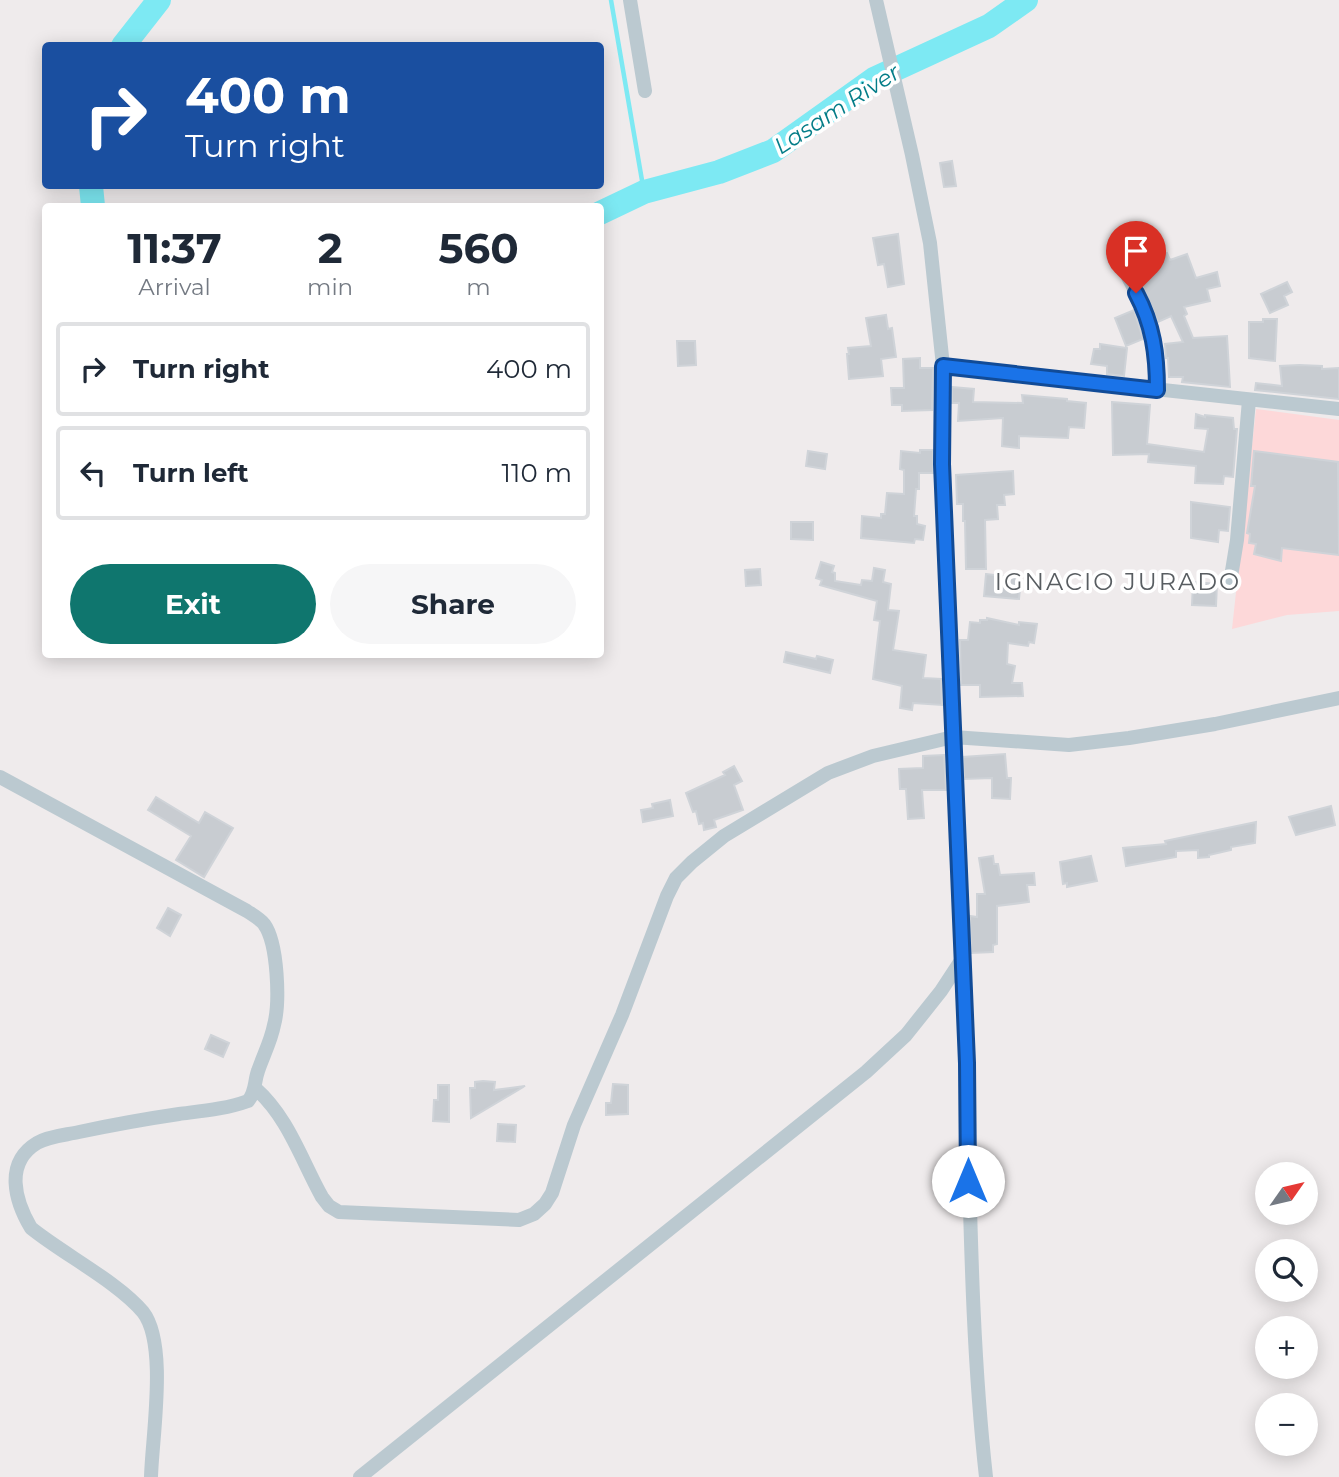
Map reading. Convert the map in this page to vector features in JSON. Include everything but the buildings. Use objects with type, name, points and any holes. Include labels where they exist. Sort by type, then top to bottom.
[{"type":"street","points":[[630,0],[645,91]]},
{"type":"street","points":[[876,0],[930,243],[943,366],[942,464],[967,1063],[974,1337],[986,1477]]},
{"type":"street","points":[[1128,277],[1145,308],[1153,331],[1157,390]]},
{"type":"street","points":[[943,366],[1339,409]]},
{"type":"street","points":[[1230,583],[1237,540],[1249,400]]},
{"type":"street","points":[[255,1088],[276,1109],[322,1197],[329,1206],[339,1212],[519,1220],[534,1214],[552,1193],[579,1114],[622,1015],[651,933],[676,878],[724,836],[828,773],[873,756],[953,737],[1069,745],[1202,726],[1339,698]]},
{"type":"street","points":[[0,777],[247,911],[264,924],[273,951],[277,1007],[274,1027],[256,1075],[255,1088],[248,1101],[229,1107],[126,1122],[38,1143],[23,1156],[17,1168],[15,1189],[22,1214],[31,1228],[128,1298],[144,1314],[151,1328],[157,1378],[151,1477]]},
{"type":"street","points":[[360,1477],[866,1072],[906,1035],[962,959]]},
{"type":"shaded area","points":[[1256,409],[1339,420],[1339,611],[1287,615],[1232,629]]},
{"type":"waterway","name":"Lasam River","points":[[126,42],[159,0]]},
{"type":"waterway","points":[[611,0],[644,192]]},
{"type":"waterway","name":"Lasam River","points":[[604,211],[644,192],[719,172],[773,151],[874,79],[989,26],[1026,0]]},
{"type":"waterway","name":"Lasam River","points":[[91,189],[93,203]]},
{"type":"district","name":"IGNACIO JURADO","points":[[1118,581]]},
{"type":"route","points":[[968,1181],[967,1063],[942,464],[943,366],[1157,390],[1153,331],[1136,293]]}]
